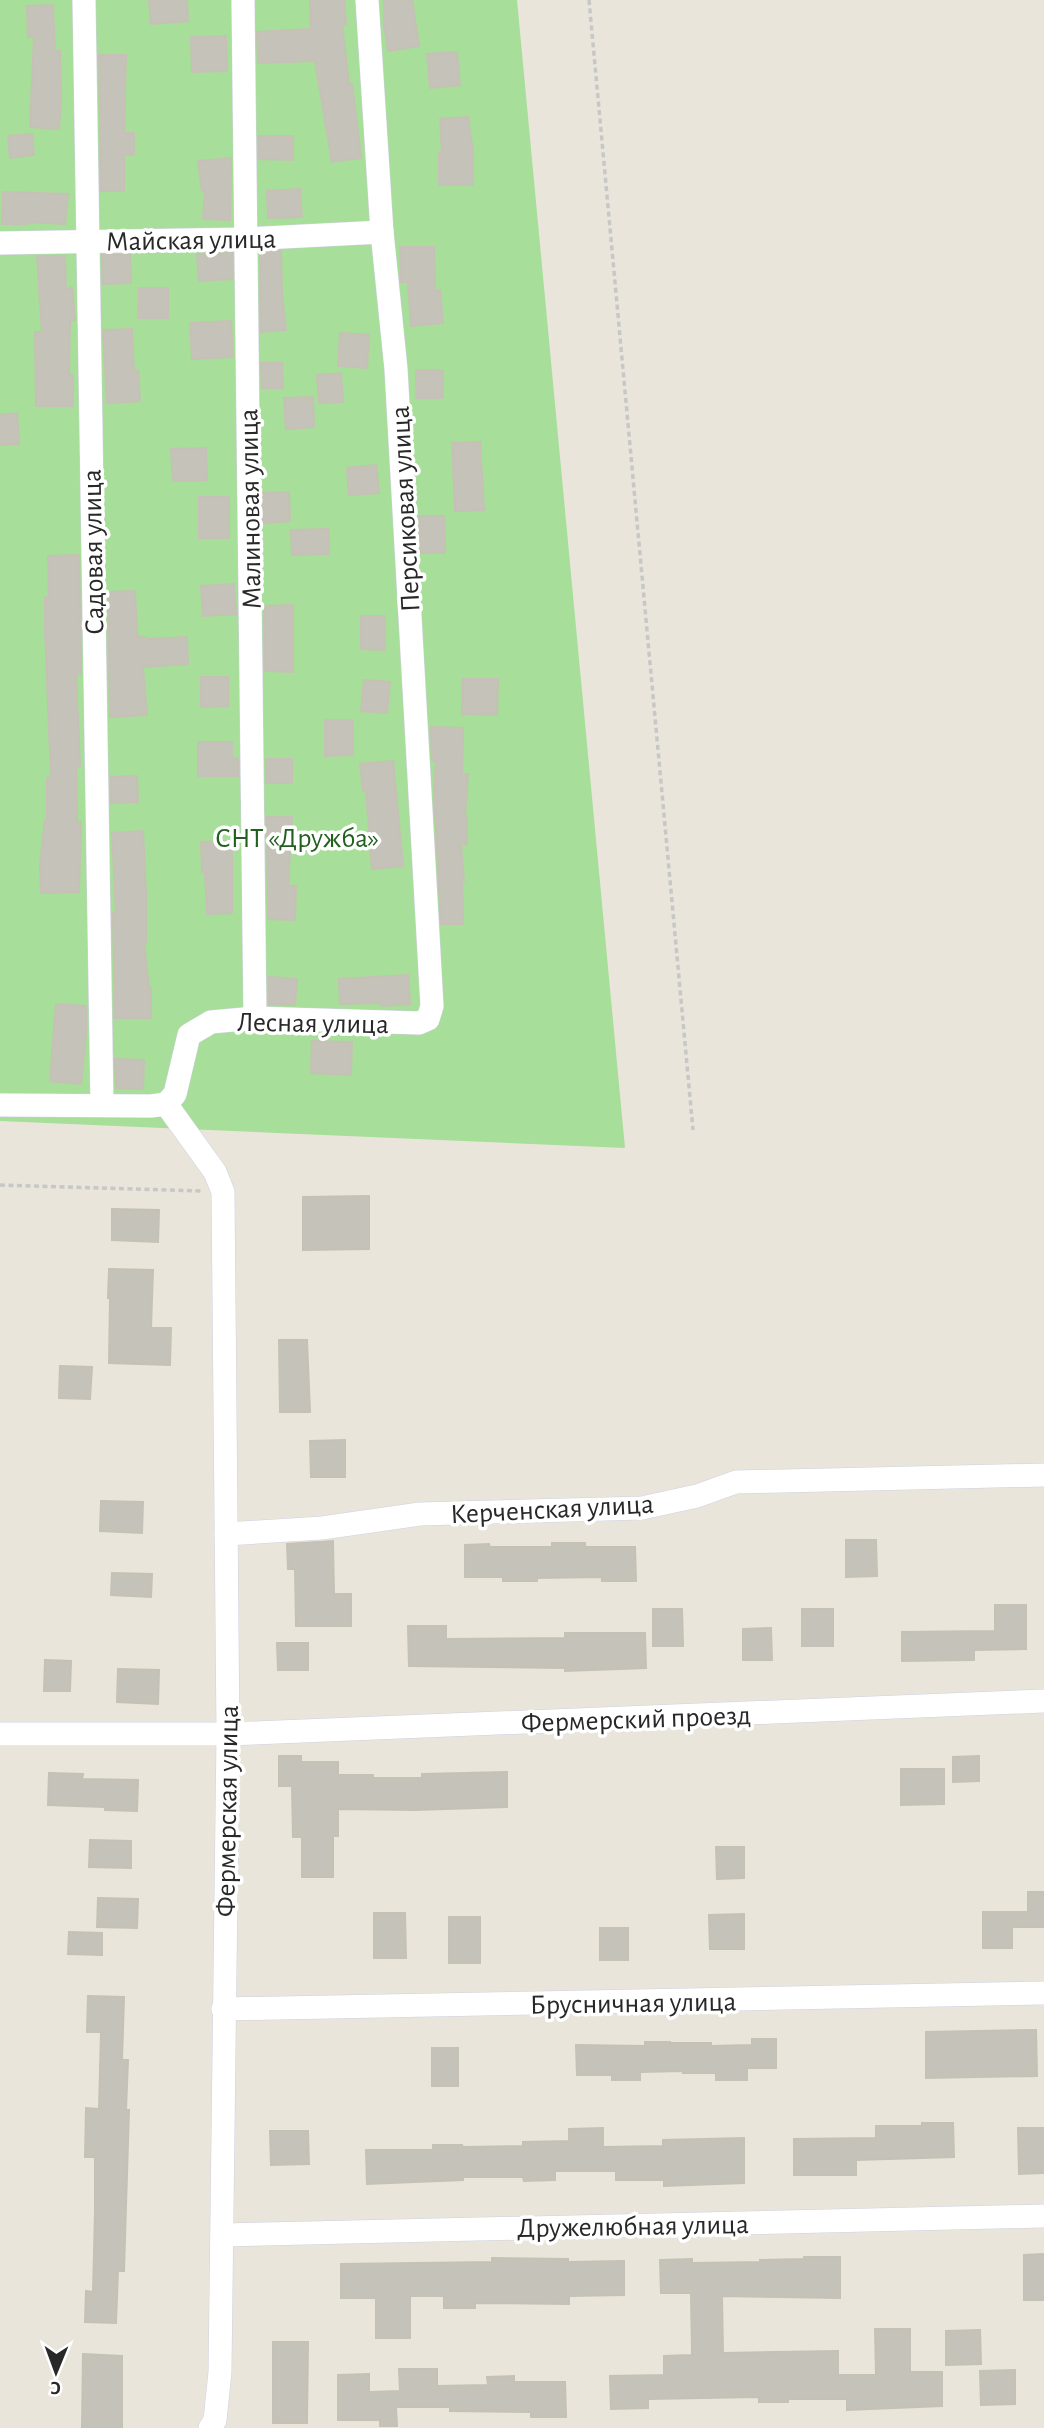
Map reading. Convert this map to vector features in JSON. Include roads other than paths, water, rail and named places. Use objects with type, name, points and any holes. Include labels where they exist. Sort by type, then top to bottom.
[{"type":"street","name":"Садовая улица","points":[[84,0],[102,1105]]},
{"type":"street","name":"Малиновая улица","points":[[243,0],[255,1018]]},
{"type":"street","name":"Персиковая улица","points":[[367,0],[382,232],[396,369],[432,1006],[428,1019]]},
{"type":"street","name":"Майская улица","points":[[0,243],[246,239],[382,232]]},
{"type":"street","name":"Лесная улица","points":[[166,1104],[175,1094],[189,1035],[211,1022],[255,1018],[419,1023],[428,1019]]},
{"type":"street","points":[[0,1105],[166,1104]]},
{"type":"street","name":"Фермерская улица","points":[[166,1104],[215,1172],[223,1192],[228,1734],[220,2372],[215,2420],[210,2428]]},
{"type":"street","name":"Керченская улица","points":[[226,1534],[322,1528],[420,1514],[642,1508],[697,1496],[736,1482],[1044,1475]]},
{"type":"street","name":"Фермерский проезд","points":[[0,1734],[228,1734],[1044,1701]]},
{"type":"street","name":"Брусничная улица","points":[[223,2009],[1044,1993]]},
{"type":"street","name":"Дружелюбная улица","points":[[222,2235],[1044,2216]]},
{"type":"park label","name":"СНТ «Дружба»","points":[[297,837]]}]
